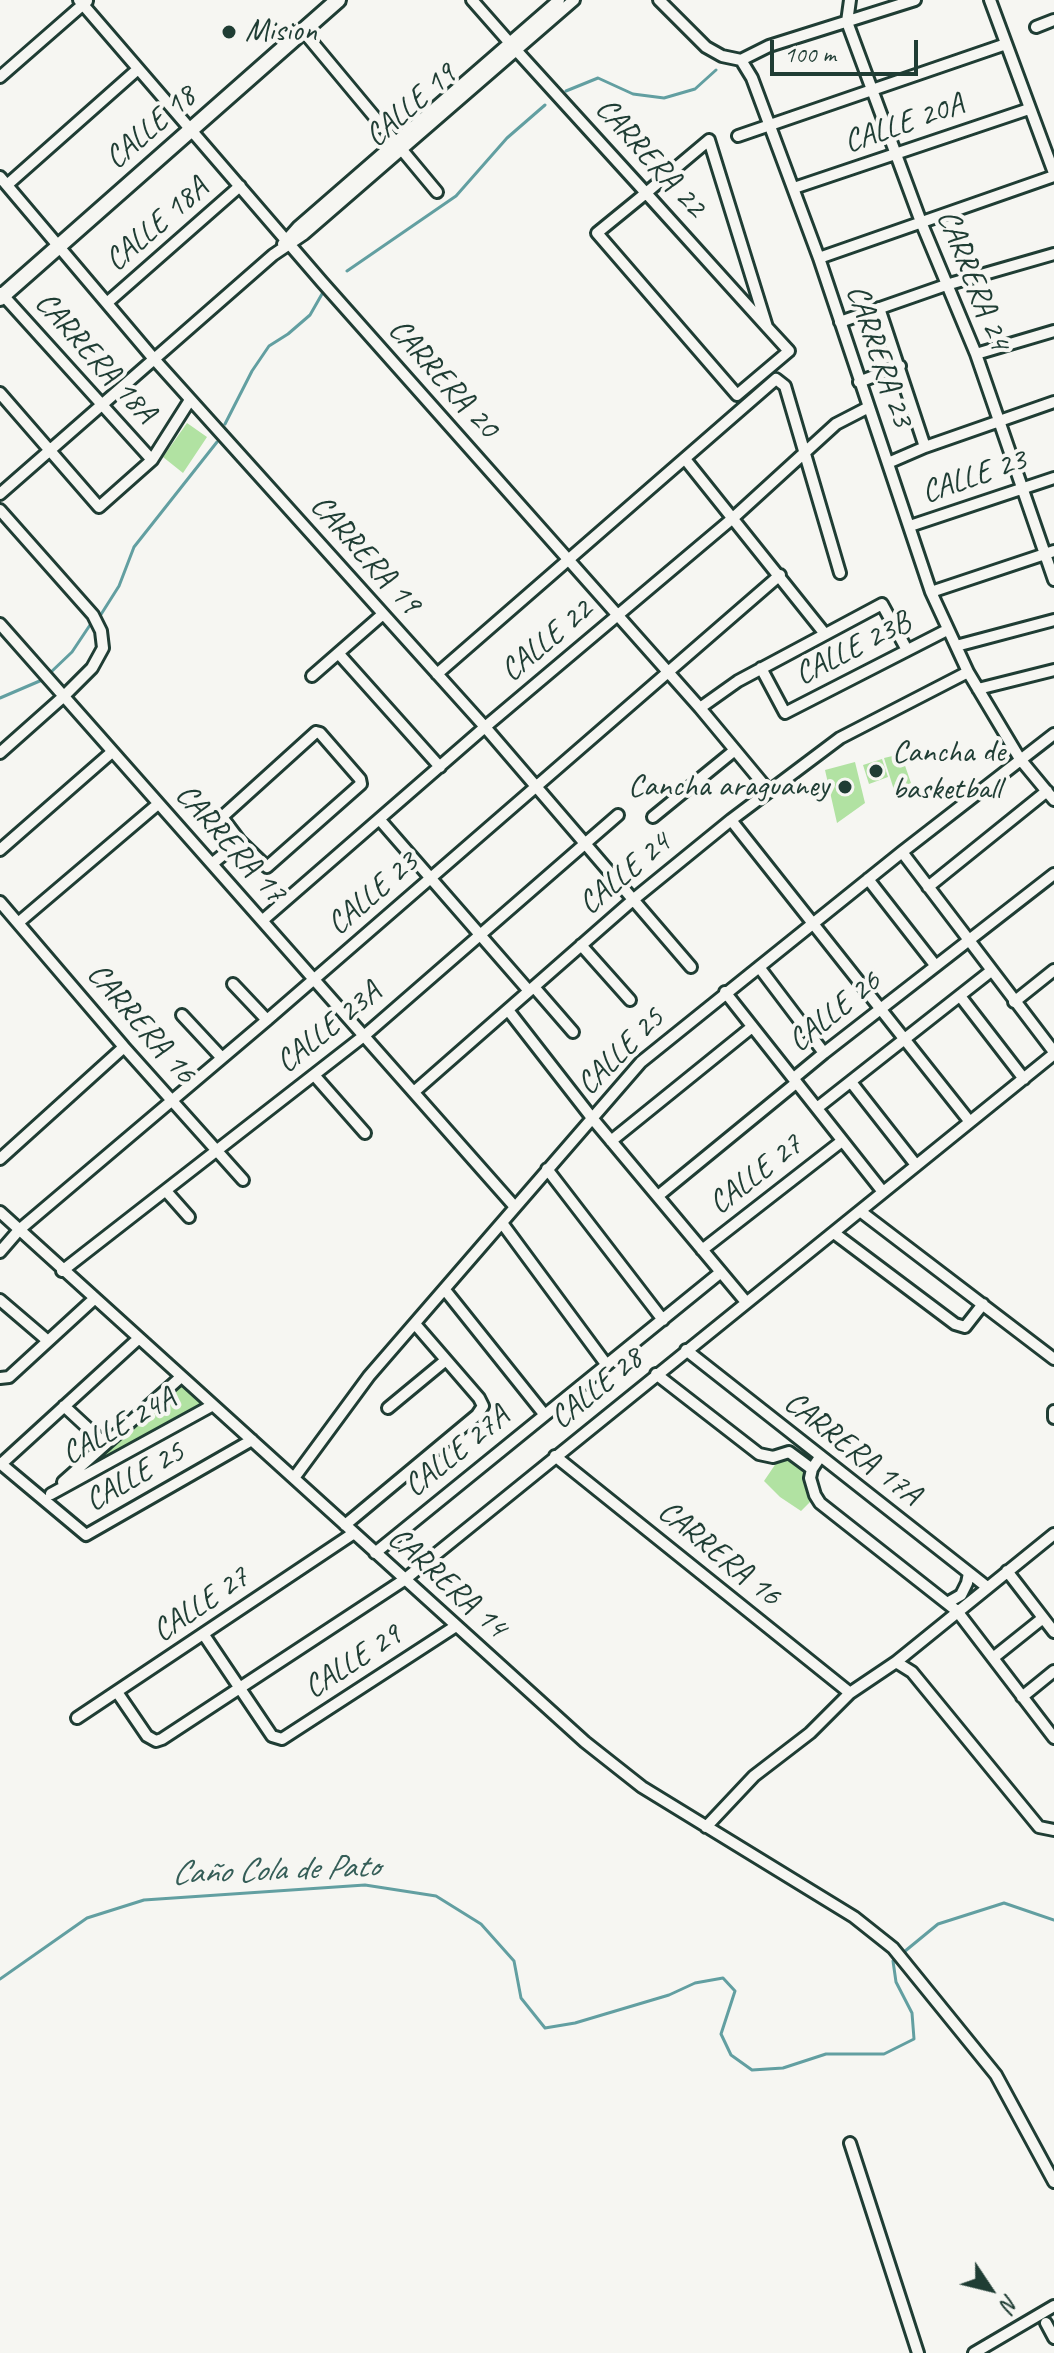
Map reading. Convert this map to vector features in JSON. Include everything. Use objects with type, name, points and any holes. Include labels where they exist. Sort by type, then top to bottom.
[{"type":"street","name":"CALLE 18","points":[[1,295],[338,0]]},
{"type":"street","name":"CARRERA 22","points":[[472,0],[789,351],[737,395],[597,233],[646,193]]},
{"type":"street","name":"CALLE 19","points":[[513,46],[559,0]]},
{"type":"street","name":"CALLE 19","points":[[0,494],[513,46],[574,0]]},
{"type":"street","points":[[659,0],[706,47],[722,56],[741,60],[769,46],[915,0]]},
{"type":"street","name":"CARRERA 24","points":[[850,0],[847,22],[921,222],[976,354],[1022,488],[1049,553],[1054,580]]},
{"type":"street","points":[[819,258],[1054,175],[990,0]]},
{"type":"street","points":[[0,77],[84,1]]},
{"type":"street","name":"CARRERA 20","points":[[84,1],[285,244],[618,615],[769,791]]},
{"type":"street","points":[[1036,27],[1054,20]]},
{"type":"street","points":[[303,31],[437,192]]},
{"type":"street","points":[[738,136],[1006,44]]},
{"type":"street","name":"CARRERA 23","points":[[741,60],[752,78],[794,188],[931,592],[968,672],[1020,759]]},
{"type":"street","points":[[4,181],[138,69]]},
{"type":"street","name":"CALLE 20A","points":[[794,188],[1029,109]]},
{"type":"street","points":[[646,193],[709,140],[767,327]]},
{"type":"street","name":"CARRERA 19","points":[[4,181],[154,359],[485,727],[691,967]]},
{"type":"street","name":"CALLE 18A","points":[[108,302],[240,186]]},
{"type":"street","points":[[840,322],[946,285],[1054,254]]},
{"type":"street","name":"CARRERA 18A","points":[[1,295],[152,460]]},
{"type":"street","points":[[879,308],[925,447]]},
{"type":"street","points":[[976,354],[1054,331]]},
{"type":"street","points":[[859,382],[901,369]]},
{"type":"street","points":[[437,674],[776,379],[785,386],[840,573]]},
{"type":"street","points":[[1,395],[99,507],[152,460],[190,400]]},
{"type":"street","points":[[888,463],[1054,402]]},
{"type":"street","name":"CALLE 22","points":[[263,920],[733,518],[846,416],[867,408]]},
{"type":"street","points":[[685,459],[825,634]]},
{"type":"street","name":"CALLE 23","points":[[910,526],[1054,478]]},
{"type":"street","points":[[0,510],[93,615],[101,631],[103,648],[92,668],[0,753]]},
{"type":"street","points":[[931,592],[1049,553]]},
{"type":"street","name":"CALLE 23","points":[[0,1252],[19,1230],[315,979],[780,575]]},
{"type":"street","points":[[700,708],[738,681],[882,604],[907,650]]},
{"type":"street","points":[[312,676],[383,614]]},
{"type":"street","name":"CALLE 23B","points":[[956,646],[1054,620]]},
{"type":"street","name":"CARRERA 17","points":[[0,624],[515,1207]]},
{"type":"street","name":"CALLE 23B","points":[[761,668],[785,713],[947,630]]},
{"type":"street","points":[[339,654],[440,767]]},
{"type":"street","points":[[978,689],[1054,670]]},
{"type":"street","name":"CALLE 24","points":[[415,1091],[634,899],[769,791],[840,738],[968,672]]},
{"type":"street","points":[[312,733],[320,733],[360,779],[358,788],[267,867],[240,841],[222,817],[225,812],[312,733]]},
{"type":"street","name":"CALLE 25","points":[[294,1478],[369,1376],[641,1062],[725,992],[1054,734]]},
{"type":"street","points":[[653,817],[735,750]]},
{"type":"street","points":[[0,850],[112,752]]},
{"type":"street","points":[[928,887],[1050,796],[1020,759]]},
{"type":"street","points":[[18,923],[158,804]]},
{"type":"street","name":"CALLE 23A","points":[[62,1271],[365,1035],[618,815]]},
{"type":"street","points":[[380,820],[479,934],[573,1032]]},
{"type":"street","points":[[731,820],[970,1122]]},
{"type":"street","points":[[213,863],[240,841]]},
{"type":"street","points":[[902,852],[1054,1053]]},
{"type":"street","name":"CALLE 26","points":[[658,1196],[796,1083],[795,1077],[824,1053],[1054,874]]},
{"type":"street","points":[[868,879],[935,965]]},
{"type":"street","name":"CARRERA 16","points":[[0,902],[243,1180]]},
{"type":"street","points":[[581,945],[630,1000]]},
{"type":"street","points":[[759,967],[824,1053]]},
{"type":"street","points":[[1014,1002],[1054,970]]},
{"type":"street","points":[[817,1108],[991,971]]},
{"type":"street","points":[[233,984],[267,1020]]},
{"type":"street","points":[[725,992],[883,1192]]},
{"type":"street","points":[[960,996],[1024,1079]]},
{"type":"street","points":[[508,1010],[592,1118],[746,1302]]},
{"type":"street","points":[[182,1015],[222,1058]]},
{"type":"street","points":[[611,1141],[752,1027]]},
{"type":"street","points":[[0,1159],[124,1047]]},
{"type":"street","name":"CALLE 28","points":[[117,1692],[147,1736],[156,1741],[404,1580],[1054,1053]]},
{"type":"street","points":[[314,1075],[365,1133]]},
{"type":"street","points":[[851,1082],[916,1165]]},
{"type":"street","name":"CALLE 27","points":[[702,1250],[842,1141]]},
{"type":"street","points":[[547,1169],[663,1320]]},
{"type":"street","points":[[166,1191],[189,1217]]},
{"type":"street","points":[[860,1211],[1054,1359]]},
{"type":"street","name":"CARRERA 14","points":[[0,1212],[585,1742],[642,1787],[854,1917],[893,1948],[996,2075],[1054,2182]]},
{"type":"street","points":[[502,1223],[606,1364]]},
{"type":"street","points":[[834,1233],[955,1324],[965,1327],[983,1304]]},
{"type":"street","name":"CALLE 27A","points":[[375,1553],[721,1272]]},
{"type":"street","points":[[445,1290],[544,1414]]},
{"type":"street","points":[[1,1379],[9,1377],[94,1299]]},
{"type":"street","points":[[0,1300],[48,1341]]},
{"type":"street","points":[[388,1408],[446,1360],[415,1324]]},
{"type":"street","points":[[138,1339],[1,1464],[48,1497],[104,1443],[181,1377]]},
{"type":"street","name":"CARRERA 17A","points":[[686,1350],[987,1587]]},
{"type":"street","name":"CALLE 27","points":[[77,1718],[204,1635],[350,1529],[477,1415],[483,1406],[479,1398],[446,1360]]},
{"type":"street","points":[[656,1374],[759,1454],[773,1457],[783,1451],[786,1443],[783,1428]]},
{"type":"street","name":"CALLE 24A","points":[[48,1497],[213,1405]]},
{"type":"street","points":[[64,1406],[104,1443]]},
{"type":"street","points":[[1054,1411],[1054,1418]]},
{"type":"street","name":"CALLE 25","points":[[48,1497],[86,1535],[252,1440]]},
{"type":"street","points":[[783,1451],[792,1453],[812,1469]]},
{"type":"street","name":"CARRERA 16","points":[[555,1456],[850,1693]]},
{"type":"street","points":[[820,1457],[812,1469],[811,1484],[820,1503],[957,1611],[1053,1736]]},
{"type":"street","points":[[706,1827],[754,1776],[810,1733],[850,1693],[896,1662],[1007,1571],[1052,1539]]},
{"type":"street","points":[[1007,1571],[1054,1632]]},
{"type":"street","points":[[947,1603],[961,1595],[969,1573]]},
{"type":"street","points":[[993,1658],[1043,1618]]},
{"type":"street","name":"CALLE 29","points":[[240,1687],[272,1736],[282,1739],[456,1626]]},
{"type":"street","points":[[204,1635],[240,1687]]},
{"type":"street","points":[[896,1662],[912,1672],[1039,1827],[1054,1830]]},
{"type":"street","points":[[1022,1697],[1054,1671]]},
{"type":"street","points":[[850,2143],[918,2353]]},
{"type":"street","points":[[974,2353],[1054,2306]]},
{"type":"street","points":[[1046,2323],[1054,2338]]},
{"type":"green space","points":[[187,423],[207,437],[183,473],[163,457]]},
{"type":"green space","points":[[901,754],[911,783],[894,790],[884,758]]},
{"type":"green space","name":"Cancha de basketball","points":[[882,759],[888,777],[869,784],[863,765]]},
{"type":"green space","name":"Cancha araguaney","points":[[855,762],[865,803],[837,823],[825,770]]},
{"type":"green space","points":[[180,1380],[206,1405],[82,1475],[79,1471]]},
{"type":"green space","points":[[781,1456],[806,1473],[810,1502],[801,1511],[764,1481]]},
{"type":"waterway","points":[[566,91],[598,78],[633,94],[664,98],[695,89],[716,70]]},
{"type":"waterway","points":[[347,271],[456,196],[507,138],[545,105]]},
{"type":"waterway","points":[[225,424],[252,371],[269,346],[310,315],[322,294]]},
{"type":"waterway","points":[[100,616],[119,586],[134,547],[217,442]]},
{"type":"waterway","points":[[50,673],[72,652],[90,625]]},
{"type":"waterway","points":[[0,698],[42,680]]},
{"type":"waterway","name":"Caño Cola de Pato","points":[[0,1979],[87,1918],[144,1900],[365,1885],[436,1896],[481,1924],[514,1961],[521,1998],[545,2028],[575,2023],[669,1995],[695,1983],[723,1978],[735,1991],[721,2034],[731,2055],[752,2070],[783,2068],[826,2054],[884,2054],[914,2039],[912,2013],[896,1982],[893,1961],[938,1924],[1004,1903],[1054,1920]]},
{"type":"place","name":"Mision","points":[[229,32]]},
{"type":"place","name":"Cancha de basketball","points":[[876,771]]},
{"type":"place","name":"Cancha araguaney","points":[[845,787]]}]
